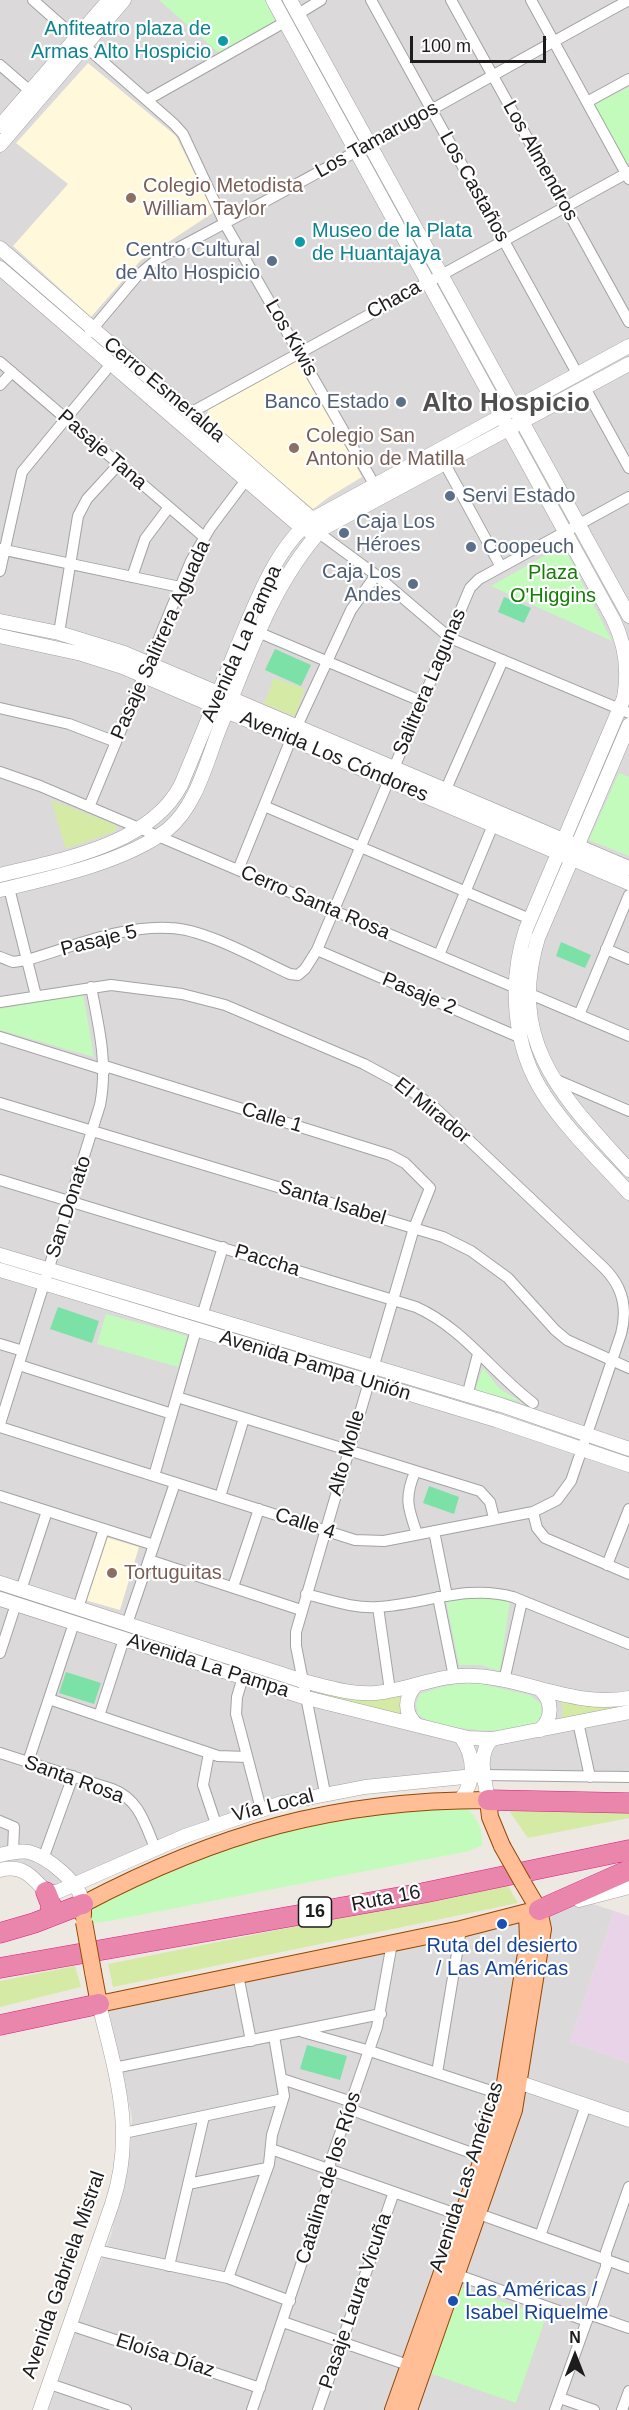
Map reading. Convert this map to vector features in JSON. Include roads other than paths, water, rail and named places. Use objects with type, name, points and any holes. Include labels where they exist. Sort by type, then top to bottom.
[{"type":"highway","points":[[488,1800],[629,1803]]},
{"type":"highway","name":"Ruta 16","points":[[0,1954],[383,1887],[629,1836]]},
{"type":"highway","name":"Ruta 16","points":[[0,1968],[423,1893],[629,1850]]},
{"type":"highway","points":[[533,1911],[629,1870]]},
{"type":"highway","points":[[46,1892],[51,1905],[50,1917]]},
{"type":"highway","points":[[0,1933],[50,1917],[83,1913]]},
{"type":"highway","points":[[0,2025],[99,2004]]},
{"type":"main road","name":"Vía Local","points":[[83,1913],[170,1861],[262,1829],[317,1815],[371,1806],[488,1800]]},
{"type":"main road","name":"Avenida Las Américas","points":[[409,2410],[451,2272],[471,2215],[514,2110],[513,2080],[543,1938],[542,1921],[533,1911],[524,1884],[502,1846],[490,1817],[488,1800]]},
{"type":"main road","points":[[99,2004],[461,1929],[533,1911]]},
{"type":"main road","name":"Avenida Gabriela Mistral","points":[[83,1913],[99,2004]]},
{"type":"main road","name":"Avenida Las Américas","points":[[471,2215],[483,2157],[503,2096],[513,2080]]},
{"type":"main road","name":"Avenida Las Américas","points":[[393,2410],[408,2366],[451,2272]]},
{"type":"street","name":"Los Kiwis","points":[[33,0],[183,134],[225,224],[378,491]]},
{"type":"street","points":[[0,145],[80,42],[109,0]]},
{"type":"street","points":[[0,126],[30,91],[124,0]]},
{"type":"street","points":[[273,0],[622,640],[627,675],[624,711],[568,849],[538,938],[529,994],[536,1039],[552,1078],[577,1112],[629,1170]]},
{"type":"street","points":[[290,0],[629,616]]},
{"type":"street","points":[[298,14],[321,0]]},
{"type":"street","name":"Los Castaños","points":[[371,0],[578,375]]},
{"type":"street","name":"Los Almendros","points":[[452,0],[629,322]]},
{"type":"street","points":[[531,0],[628,175]]},
{"type":"street","name":"Los Tamarugos","points":[[88,334],[147,266],[357,153],[431,109],[554,42],[611,4],[629,0]]},
{"type":"street","points":[[147,100],[285,22]]},
{"type":"street","points":[[0,64],[30,91]]},
{"type":"street","points":[[587,102],[629,80]]},
{"type":"street","name":"Chaca","points":[[192,412],[503,240],[628,175]]},
{"type":"street","name":"Cerro Esmeralda","points":[[0,248],[88,334],[111,364],[246,480],[376,575],[450,638],[624,711]]},
{"type":"street","name":"Cerro Esmeralda","points":[[0,268],[88,334],[138,367],[192,412],[315,529]]},
{"type":"street","name":"Avenida La Pampa","points":[[0,875],[79,854],[138,829],[163,813],[175,797],[266,583],[315,529],[501,416],[629,346]]},
{"type":"street","name":"Pasaje Tana","points":[[0,362],[204,537]]},
{"type":"street","points":[[0,571],[2,549],[22,472],[111,364],[122,363],[138,367]]},
{"type":"street","name":"Avenida La Pampa","points":[[378,491],[445,464],[629,364]]},
{"type":"street","points":[[0,386],[12,372]]},
{"type":"street","points":[[585,388],[629,468]]},
{"type":"street","points":[[59,633],[69,563],[76,525],[82,508],[87,499],[119,464]]},
{"type":"street","points":[[445,464],[501,567]]},
{"type":"street","name":"Pasaje Salitrera Aguada","points":[[89,807],[180,587],[204,537],[246,480]]},
{"type":"street","name":"Salitrera Lagunas","points":[[298,975],[305,969],[317,950],[470,588],[479,579],[629,497]]},
{"type":"street","points":[[132,577],[145,539],[169,507]]},
{"type":"street","name":"Avenida La Pampa","points":[[4,889],[94,864],[158,836],[176,821],[192,797],[283,581],[315,529]]},
{"type":"street","points":[[2,549],[180,587]]},
{"type":"street","points":[[238,870],[294,733],[327,661],[354,604],[376,575]]},
{"type":"street","name":"Avenida Los Cóndores","points":[[0,621],[100,644],[146,669],[392,775],[493,825],[629,868]]},
{"type":"street","points":[[260,633],[423,702]]},
{"type":"street","name":"Avenida Los Cóndores","points":[[0,636],[146,669]]},
{"type":"street","points":[[446,789],[503,660]]},
{"type":"street","points":[[0,708],[69,724],[116,742]]},
{"type":"street","points":[[629,725],[568,849],[530,919],[520,949],[516,988],[521,1038],[538,1086],[561,1118],[629,1193]]},
{"type":"street","name":"Cerro Santa Rosa","points":[[0,772],[40,786],[629,1036]]},
{"type":"street","name":"Avenida Los Cóndores","points":[[392,775],[446,789],[568,849],[629,883]]},
{"type":"street","points":[[264,806],[530,919]]},
{"type":"street","points":[[439,955],[493,825]]},
{"type":"street","points":[[4,889],[36,996]]},
{"type":"street","points":[[579,1015],[629,895]]},
{"type":"street","name":"Pasaje 5","points":[[0,957],[13,962],[27,960],[125,932],[171,927],[201,934],[290,974],[298,975]]},
{"type":"street","points":[[606,949],[629,959]]},
{"type":"street","name":"Pasaje 2","points":[[317,950],[521,1038]]},
{"type":"street","name":"El Mirador","points":[[0,1002],[111,985],[211,1000],[364,1064],[413,1092],[456,1126],[614,1279],[623,1299],[624,1314],[621,1334],[582,1448]]},
{"type":"street","name":"San Donato","points":[[0,1425],[100,1105],[105,1068],[91,987]]},
{"type":"street","name":"Calle 1","points":[[0,1037],[390,1155],[405,1163],[430,1188]]},
{"type":"street","points":[[552,1078],[629,1111]]},
{"type":"street","name":"Santa Isabel","points":[[0,1103],[443,1238],[484,1259],[519,1288],[561,1335],[629,1368]]},
{"type":"street","name":"Paccha","points":[[0,1180],[393,1299],[437,1317],[457,1332],[505,1381],[533,1403]]},
{"type":"street","name":"Alto Molle","points":[[325,1793],[296,1639],[301,1610],[414,1228],[430,1188]]},
{"type":"street","points":[[202,1316],[223,1247]]},
{"type":"street","name":"Avenida Pampa Unión","points":[[0,1255],[467,1396],[629,1449]]},
{"type":"street","name":"Avenida Pampa Unión","points":[[0,1270],[582,1448],[629,1465]]},
{"type":"street","points":[[154,1476],[196,1330]]},
{"type":"street","points":[[0,1344],[23,1351]]},
{"type":"street","points":[[467,1396],[478,1354]]},
{"type":"street","points":[[19,1365],[172,1414]]},
{"type":"street","points":[[177,1397],[480,1491],[490,1502],[494,1518]]},
{"type":"street","points":[[220,1497],[244,1418]]},
{"type":"street","name":"Calle 4","points":[[0,1425],[175,1483],[369,1542],[533,1512],[552,1504],[571,1481],[582,1448]]},
{"type":"street","points":[[415,1472],[408,1487],[407,1499],[417,1534]]},
{"type":"street","points":[[127,1624],[175,1483]]},
{"type":"street","points":[[0,1496],[154,1545]]},
{"type":"street","points":[[233,1587],[259,1509]]},
{"type":"street","points":[[607,1565],[629,1509]]},
{"type":"street","points":[[21,1590],[46,1511]]},
{"type":"street","points":[[533,1512],[537,1528],[545,1538],[629,1574]]},
{"type":"street","points":[[78,1608],[104,1529]]},
{"type":"street","points":[[434,1531],[454,1677]]},
{"type":"street","points":[[148,1560],[301,1610]]},
{"type":"street","name":"Avenida La Pampa","points":[[0,1583],[303,1681],[352,1693],[390,1691],[473,1675],[595,1701],[629,1698]]},
{"type":"street","points":[[306,1594],[350,1605],[378,1607],[443,1596],[484,1592],[503,1594],[629,1644]]},
{"type":"street","name":"Avenida La Pampa","points":[[0,1599],[307,1698],[461,1737],[492,1739],[629,1712]]},
{"type":"street","points":[[504,1682],[522,1601]]},
{"type":"street","points":[[0,1653],[16,1604]]},
{"type":"street","points":[[378,1607],[390,1691]]},
{"type":"street","points":[[28,1762],[74,1623]]},
{"type":"street","points":[[99,1716],[124,1639]]},
{"type":"street","points":[[243,1677],[236,1708],[261,1809]]},
{"type":"street","points":[[416,1685],[409,1694],[407,1705],[408,1714],[417,1725]]},
{"type":"street","points":[[540,1689],[547,1698],[550,1708],[547,1722],[540,1730]]},
{"type":"street","points":[[49,1699],[209,1754],[226,1758],[247,1757]]},
{"type":"street","points":[[578,1722],[590,1777]]},
{"type":"street","points":[[461,1737],[488,1800]]},
{"type":"street","points":[[460,1800],[478,1775],[483,1753],[492,1739]]},
{"type":"street","name":"Santa Rosa","points":[[0,1753],[119,1792],[132,1801],[139,1810],[155,1848]]},
{"type":"street","points":[[209,1754],[204,1790],[216,1824]]},
{"type":"street","points":[[0,1870],[13,1868],[24,1870],[46,1892],[57,1892],[155,1848],[216,1824],[261,1809],[325,1793],[478,1775],[629,1777]]},
{"type":"street","points":[[43,1859],[73,1776]]},
{"type":"street","points":[[0,1821],[14,1827],[7,1854],[29,1852],[43,1859],[75,1885],[81,1893],[83,1913]]},
{"type":"street","points":[[533,1911],[629,1887]]},
{"type":"street","points":[[437,2073],[461,1929]]},
{"type":"street","name":"Catalina de los Ríos","points":[[252,2410],[331,2176],[330,2163],[381,2014],[392,1943]]},
{"type":"street","points":[[238,1975],[251,2041]]},
{"type":"street","name":"Avenida Gabriela Mistral","points":[[40,2410],[119,2181],[124,2133],[121,2100],[99,2004]]},
{"type":"street","points":[[114,2068],[381,2014]]},
{"type":"street","points":[[298,2031],[370,2050],[503,2096]]},
{"type":"street","points":[[228,2277],[267,2168],[272,2135],[283,2099],[282,2079],[274,2036]]},
{"type":"street","points":[[282,2079],[483,2157]]},
{"type":"street","points":[[513,2080],[629,2120]]},
{"type":"street","points":[[124,2133],[283,2099]]},
{"type":"street","points":[[540,2236],[586,2105]]},
{"type":"street","points":[[169,2266],[204,2116]]},
{"type":"street","points":[[271,2149],[394,2192],[540,2236],[629,2268]]},
{"type":"street","points":[[188,2184],[267,2168]]},
{"type":"street","points":[[555,2410],[606,2266],[606,2252],[629,2187]]},
{"type":"street","name":"Pasaje Laura Vicuña","points":[[318,2410],[394,2192]]},
{"type":"street","points":[[96,2250],[228,2277],[290,2301]]},
{"type":"street","points":[[451,2272],[588,2318],[629,2328]]},
{"type":"street","points":[[283,2322],[408,2366]]},
{"type":"street","name":"Eloísa Díaz","points":[[70,2325],[260,2388]]},
{"type":"street","points":[[50,2384],[120,2409]]},
{"type":"street","points":[[622,2410],[629,2391]]},
{"type":"street","points":[[560,2398],[594,2410]]},
{"type":"place","name":"Anfiteatro plaza de Armas Alto Hospicio","points":[[223,41]]},
{"type":"place","name":"Colegio Metodista William Taylor","points":[[131,198]]},
{"type":"place","name":"Museo de la Plata de Huantajaya","points":[[300,242]]},
{"type":"place","name":"Centro Cultural de Alto Hospicio","points":[[272,261]]},
{"type":"place","name":"Banco Estado","points":[[401,402]]},
{"type":"place","name":"Colegio San Antonio de Matilla","points":[[294,448]]},
{"type":"place","name":"Servi Estado","points":[[450,496]]},
{"type":"place","name":"Caja Los Héroes","points":[[344,533]]},
{"type":"place","name":"Coopeuch","points":[[471,547]]},
{"type":"place","name":"Caja Los Andes","points":[[413,584]]},
{"type":"place","name":"Tortuguitas","points":[[112,1573]]},
{"type":"place","name":"Ruta del desierto / Las Américas","points":[[502,1924]]},
{"type":"place","name":"Las Américas / Isabel Riquelme","points":[[453,2301]]},
{"type":"district","name":"Alto Hospicio","points":[[506,404]]},
{"type":"park label","name":"Plaza O'Higgins","points":[[553,584]]}]
